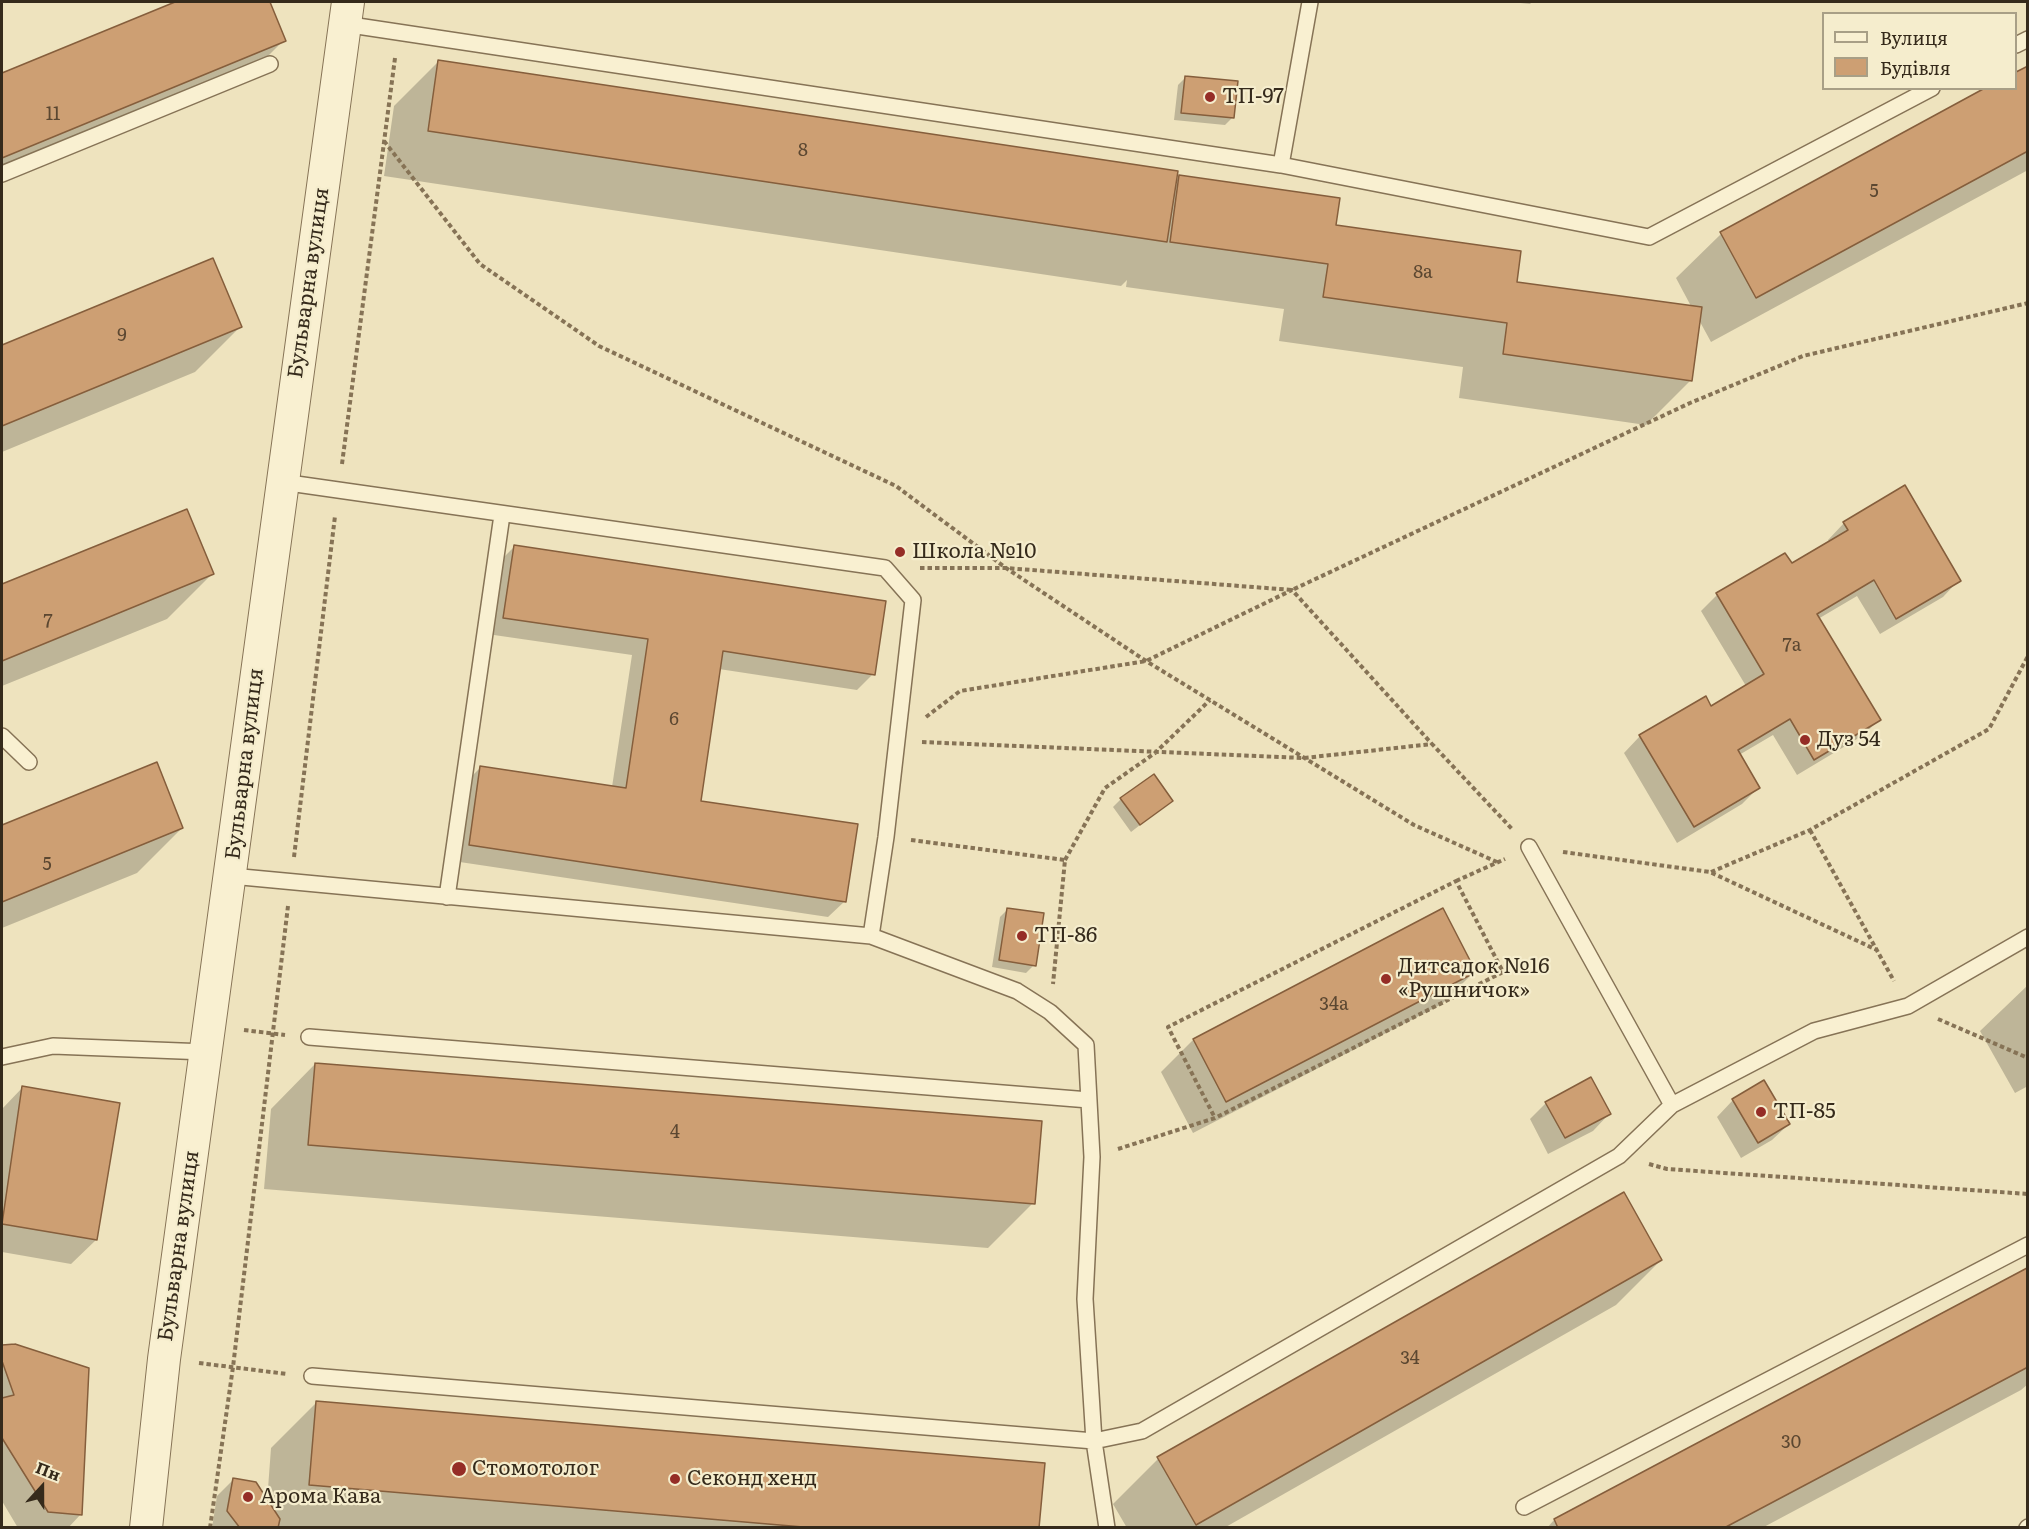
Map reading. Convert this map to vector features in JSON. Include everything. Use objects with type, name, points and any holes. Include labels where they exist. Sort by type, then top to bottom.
[{"type":"street","name":"Бульварна вулиця","points":[[146,1527],[164,1359],[346,13]]},
{"type":"lane","points":[[1281,165],[1310,2]]},
{"type":"lane","points":[[346,13],[398,32],[1281,165],[1649,237],[1928,90]]},
{"type":"lane","points":[[2,174],[270,64]]},
{"type":"lane","points":[[282,482],[885,568],[913,600],[886,837],[871,936]]},
{"type":"lane","points":[[447,897],[502,515]]},
{"type":"lane","points":[[2,736],[29,762]]},
{"type":"lane","points":[[1529,847],[1672,1105]]},
{"type":"lane","points":[[231,876],[871,936],[1017,991],[1050,1012],[1086,1045],[1092,1157],[1085,1299],[1094,1441],[1107,1527]]},
{"type":"lane","points":[[312,1376],[1094,1441],[1142,1431],[1619,1156],[1672,1105],[1814,1031],[1908,1006],[2028,937]]},
{"type":"lane","points":[[309,1037],[1089,1100]]},
{"type":"lane","points":[[2,1057],[53,1046],[208,1040]]},
{"type":"lane","points":[[1524,1507],[2028,1245]]},
{"type":"path","points":[[210,1527],[232,1367],[338,490],[398,32]]},
{"type":"path","points":[[384,140],[480,264],[599,346],[896,486],[1006,568],[1146,661],[1414,825],[1497,862]]},
{"type":"path","points":[[896,741],[960,691],[1146,661],[1690,403],[1803,356],[2028,303]]},
{"type":"path","points":[[885,568],[1006,568],[1292,591],[1529,847]]},
{"type":"path","points":[[1710,872],[1810,830],[1989,729],[2028,656]]},
{"type":"path","points":[[1050,1012],[1065,860],[1105,788],[1155,753],[1210,700]]},
{"type":"path","points":[[896,741],[1304,758],[1432,744]]},
{"type":"path","points":[[1810,830],[1908,1006],[2028,1058]]},
{"type":"path","points":[[886,837],[1065,860]]},
{"type":"path","points":[[1215,1118],[1168,1027],[1456,881],[1529,847],[1710,872],[1877,950]]},
{"type":"path","points":[[1092,1157],[1215,1118],[1503,972],[1456,881]]},
{"type":"path","points":[[208,1040],[271,1033],[309,1037]]},
{"type":"path","points":[[1619,1156],[1667,1169],[2028,1194]]},
{"type":"path","points":[[164,1359],[312,1376]]},
{"type":"building","points":[[175,2],[270,2],[286,41],[2,158],[2,73]]},
{"type":"building","points":[[438,60],[1178,171],[1167,242],[428,131]]},
{"type":"building","points":[[2028,66],[2028,151],[1756,298],[1720,232],[1981,90],[2017,90],[2017,72]]},
{"type":"building","name":"ТП-97","points":[[1185,76],[1238,81],[1234,118],[1181,113]]},
{"type":"building","points":[[1179,175],[1340,198],[1336,225],[1521,251],[1517,282],[1702,307],[1692,381],[1503,354],[1507,323],[1323,297],[1328,264],[1170,242]]},
{"type":"building","points":[[213,258],[242,327],[2,426],[2,345]]},
{"type":"building","points":[[1905,485],[1961,581],[1896,619],[1874,580],[1817,614],[1881,720],[1814,760],[1790,719],[1738,750],[1760,788],[1694,827],[1639,735],[1706,696],[1711,706],[1764,674],[1716,593],[1785,553],[1792,563],[1848,530],[1843,522]]},
{"type":"building","points":[[187,509],[214,574],[2,661],[2,584]]},
{"type":"building","points":[[514,545],[886,601],[875,675],[723,651],[701,801],[858,824],[846,902],[469,845],[480,766],[626,788],[648,639],[503,618]]},
{"type":"building","points":[[157,762],[183,828],[2,902],[2,825]]},
{"type":"building","points":[[1154,774],[1173,801],[1140,825],[1120,798]]},
{"type":"building","name":"ТП-86","points":[[1007,908],[1044,913],[1036,966],[999,960]]},
{"type":"building","points":[[1443,908],[1476,972],[1226,1102],[1193,1039]]},
{"type":"building","points":[[315,1063],[1042,1121],[1035,1204],[308,1145]]},
{"type":"building","points":[[1591,1077],[1611,1114],[1565,1138],[1545,1102]]},
{"type":"building","name":"ТП-85","points":[[1764,1080],[1790,1124],[1758,1143],[1732,1099]]},
{"type":"building","points":[[22,1086],[120,1103],[97,1240],[2,1224]]},
{"type":"building","points":[[1624,1192],[1662,1260],[1196,1525],[1157,1457]]},
{"type":"building","points":[[2027,1268],[2028,1367],[1724,1528],[1558,1528],[1554,1519]]},
{"type":"building","points":[[15,1344],[89,1368],[82,1515],[48,1512],[2,1438],[2,1398],[14,1395],[2,1361],[2,1345]]},
{"type":"building","points":[[316,1401],[1045,1463],[1039,1528],[815,1528],[309,1485]]},
{"type":"building","name":"Арома Кава","points":[[233,1478],[256,1482],[280,1519],[278,1528],[240,1528],[227,1511]]},
{"type":"place","name":"ТП-97","points":[[1210,97]]},
{"type":"place","name":"Школа №10","points":[[900,552]]},
{"type":"place","name":"Дуз 54","points":[[1805,740]]},
{"type":"place","name":"ТП-86","points":[[1022,936]]},
{"type":"place","name":"Дитсадок №16 «Рушничок»","points":[[1386,979]]},
{"type":"place","name":"ТП-85","points":[[1761,1112]]},
{"type":"place","name":"Стомотолог","points":[[459,1469]]},
{"type":"place","name":"Секонд хенд","points":[[675,1479]]},
{"type":"place","name":"Арома Кава","points":[[248,1497]]}]
